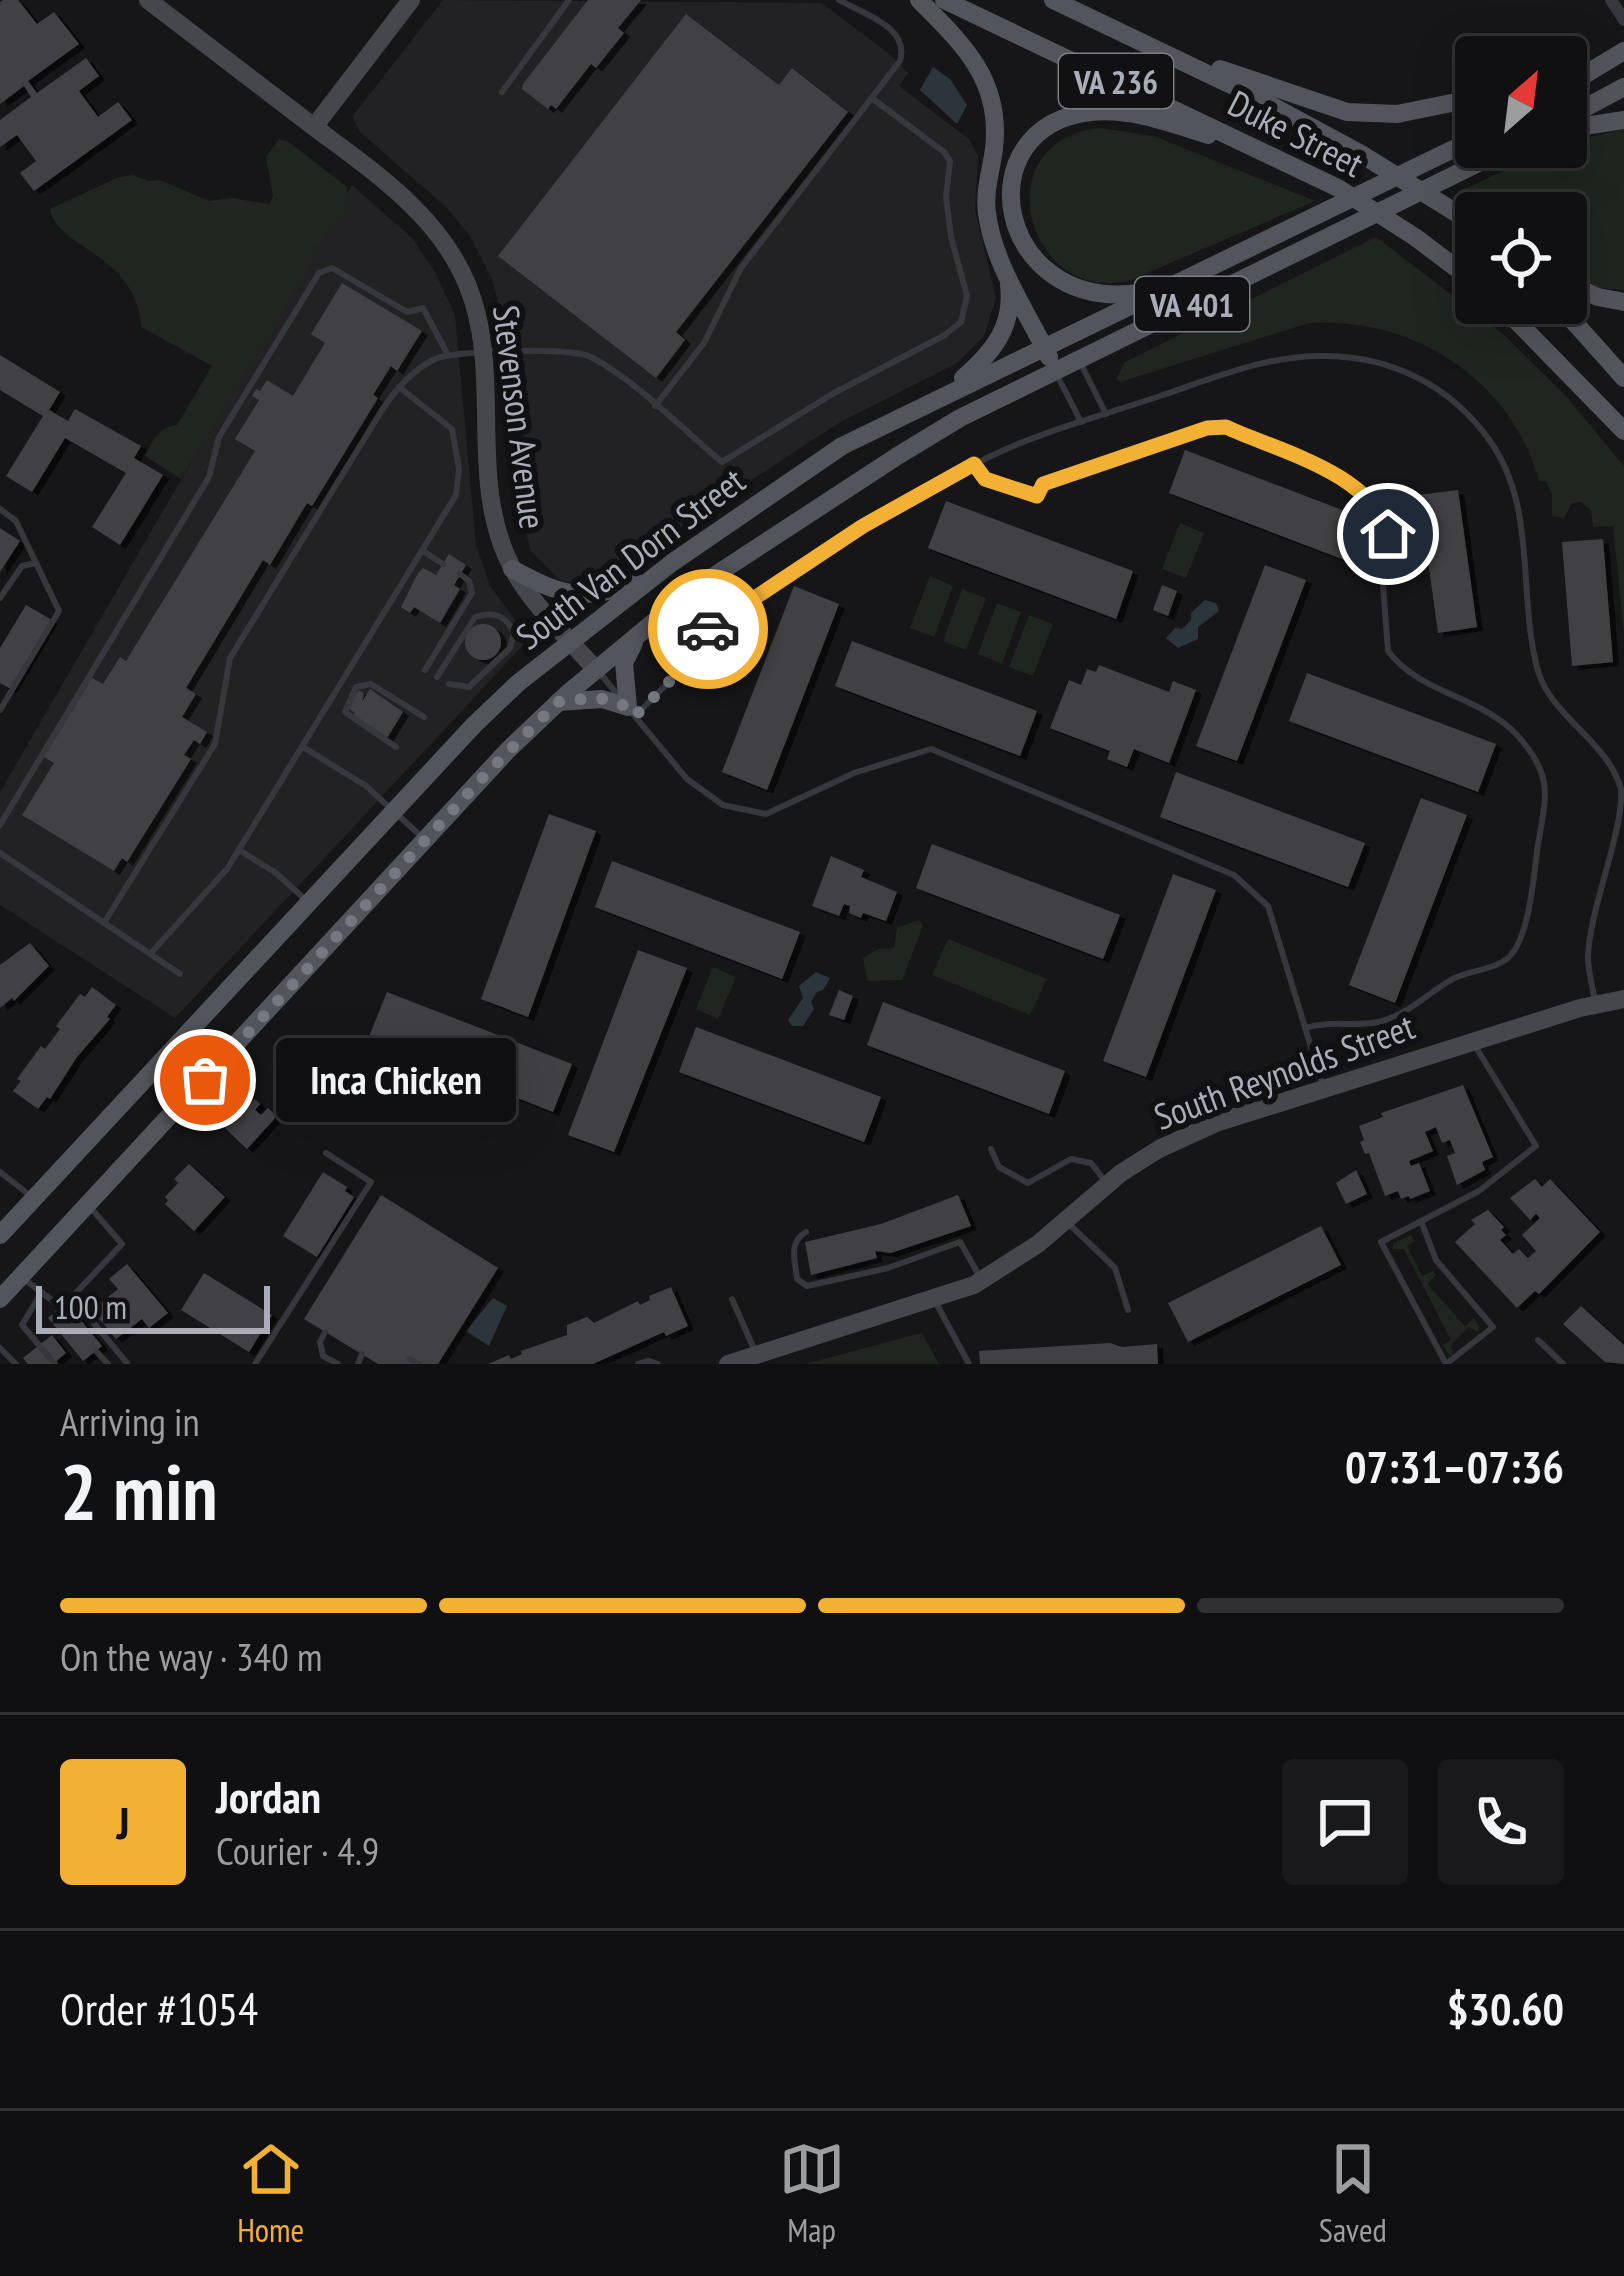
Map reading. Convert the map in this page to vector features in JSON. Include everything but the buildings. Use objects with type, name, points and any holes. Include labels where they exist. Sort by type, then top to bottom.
[{"type":"main road","points":[[919,0],[966,50],[989,86],[996,126],[986,211],[1010,300],[1001,337],[986,358],[946,393]]},
{"type":"main road","name":"Duke Street","points":[[944,0],[1287,161],[1415,237],[1455,267]]},
{"type":"main road","name":"Duke Street","points":[[1053,0],[1078,5],[1361,154],[1455,212]]},
{"type":"main road","points":[[1587,74],[1624,50]]},
{"type":"main road","points":[[1161,51],[1347,112],[1396,114],[1455,102]]},
{"type":"main road","points":[[1587,68],[1604,64]]},
{"type":"main road","points":[[1587,107],[1624,87]]},
{"type":"main road","points":[[1158,291],[1090,294],[1061,282],[1035,261],[1021,242],[1010,201],[1018,164],[1036,136],[1071,116],[1116,112],[1173,124],[1287,161]]},
{"type":"main road","points":[[1587,126],[1624,120]]},
{"type":"main road","name":"South Van Dorn Street","points":[[0,1235],[307,901],[518,683],[744,509],[842,446],[946,393],[1455,149]]},
{"type":"main road","name":"South Van Dorn Street","points":[[0,1299],[558,702],[691,591],[960,418],[1471,168]]},
{"type":"main road","points":[[1004,266],[1056,371]]},
{"type":"main road","points":[[1587,292],[1624,302]]},
{"type":"main road","points":[[1520,324],[1624,431]]},
{"type":"main road","points":[[1576,324],[1624,378]]},
{"type":"main road","points":[[1067,336],[1079,360]]},
{"type":"main road","points":[[512,568],[550,589],[579,597],[653,578]]},
{"type":"main road","points":[[632,712],[625,663],[640,633]]},
{"type":"main road","points":[[558,702],[602,699],[632,712]]},
{"type":"street","name":"Stevenson Avenue","points":[[148,0],[409,202],[441,237],[467,284],[483,354],[490,492],[497,530],[512,568],[596,670]]},
{"type":"street","points":[[314,127],[411,0]]},
{"type":"street","points":[[1611,0],[1624,20]]},
{"type":"street","name":"South Reynolds Street","points":[[728,1364],[934,1300],[982,1280],[1022,1256],[1159,1148],[1216,1123],[1472,1041],[1624,999]]},
{"type":"lane","points":[[502,92],[569,0]]},
{"type":"lane","points":[[655,406],[704,343],[742,268],[873,100],[903,54],[899,38],[887,26],[839,0]]},
{"type":"lane","points":[[104,923],[215,744],[230,658],[399,387],[422,367],[448,355],[579,352],[607,367],[722,462],[961,322],[968,304],[948,219],[950,161],[873,100]]},
{"type":"lane","points":[[0,825],[209,478],[219,437],[319,273],[332,268],[406,312],[423,308],[448,355]]},
{"type":"lane","points":[[632,712],[669,682],[681,654],[702,633],[863,526],[974,464],[1252,366],[1328,356],[1382,364],[1430,383],[1489,440],[1510,479],[1523,535],[1538,670],[1550,698],[1589,737],[1622,790],[1620,822],[1588,958],[1595,1004]]},
{"type":"lane","points":[[1079,360],[1106,414]]},
{"type":"lane","points":[[1056,371],[1082,423]]},
{"type":"lane","points":[[150,954],[208,895],[239,850],[456,495],[457,456],[448,423],[399,387]]},
{"type":"lane","points":[[974,464],[985,479],[1037,496],[1043,484],[1207,428],[1226,427],[1349,481],[1376,508],[1388,534],[1382,585],[1388,651],[1423,682],[1500,719],[1542,766],[1546,790],[1525,922],[1506,959],[1459,975],[1386,1020],[1327,1022],[1305,1028]]},
{"type":"lane","points":[[0,509],[16,521],[59,611],[0,710]]},
{"type":"lane","points":[[422,551],[443,563]]},
{"type":"lane","points":[[0,598],[22,566],[36,562]]},
{"type":"lane","points":[[425,670],[472,593],[469,581],[460,574]]},
{"type":"lane","points":[[437,676],[475,617],[494,614],[506,620],[514,633],[509,648],[469,686],[448,684]]},
{"type":"lane","points":[[596,670],[687,779],[723,805],[766,814],[859,772],[931,749],[1234,875],[1268,906],[1323,1087]]},
{"type":"lane","points":[[397,747],[344,712],[356,687],[371,684],[424,717]]},
{"type":"lane","points":[[303,747],[366,786],[425,840]]},
{"type":"lane","points":[[239,850],[276,873],[307,901]]},
{"type":"lane","points":[[0,853],[180,974]]},
{"type":"lane","points":[[1421,1221],[1436,1260],[1493,1327],[1446,1364],[1381,1242],[1489,1185],[1536,1146],[1472,1041]]},
{"type":"lane","points":[[991,1149],[999,1167],[1028,1183],[1071,1159],[1090,1163],[1108,1184]]},
{"type":"lane","points":[[255,1364],[371,1183],[326,1153]]},
{"type":"lane","points":[[0,1172],[34,1198]]},
{"type":"lane","points":[[88,1204],[122,1244],[72,1297],[127,1364]]},
{"type":"lane","points":[[1065,1220],[1114,1268],[1128,1310]]},
{"type":"lane","points":[[956,1231],[982,1280]]},
{"type":"lane","points":[[806,1232],[794,1247],[797,1279],[807,1286],[888,1268],[960,1242]]},
{"type":"lane","points":[[830,1270],[832,1281]]},
{"type":"lane","points":[[21,1276],[61,1307]]},
{"type":"lane","points":[[40,1295],[22,1325],[55,1364]]},
{"type":"lane","points":[[732,1298],[755,1352]]},
{"type":"lane","points":[[934,1300],[969,1364]]},
{"type":"lane","points":[[325,1332],[320,1342],[323,1356],[338,1364]]},
{"type":"lane","points":[[1538,1340],[1563,1364]]},
{"type":"lane","points":[[0,1348],[16,1364]]},
{"type":"lane","points":[[96,1351],[108,1364]]},
{"type":"lane","points":[[358,1364],[362,1354]]},
{"type":"lane","points":[[410,1359],[419,1364]]},
{"type":"lane","points":[[638,1364],[658,1364]]},
{"type":"shaded area","points":[[443,0],[822,3],[892,56],[908,73],[899,86],[969,139],[978,155],[975,210],[996,298],[984,336],[957,363],[842,421],[605,581],[591,585],[561,581],[531,551],[523,522],[502,320],[492,279],[470,236],[446,207],[360,132],[352,117]]},
{"type":"shaded area","points":[[933,67],[950,79],[967,105],[957,124],[920,90]]},
{"type":"shaded area","points":[[1100,128],[1154,136],[1315,201],[1131,280],[1095,282],[1065,269],[1044,247],[1032,219],[1030,188],[1040,161],[1063,139]]},
{"type":"shaded area","points":[[1624,129],[1624,290],[1587,282],[1587,192],[1460,191],[1510,168],[1587,168],[1587,138]]},
{"type":"shaded area","points":[[279,139],[347,187],[346,211],[316,247],[308,269],[181,479],[145,456],[161,432],[177,425],[212,366],[141,327],[126,283],[67,234],[50,209],[133,175],[160,180],[209,201],[232,198],[269,204],[273,196],[266,157]]},
{"type":"shaded area","points":[[352,185],[413,239],[455,315],[476,545],[490,586],[529,639],[175,1018],[0,905],[0,792]]},
{"type":"shaded area","points":[[1376,237],[1455,297],[1455,324],[1490,324],[1503,334],[1565,395],[1624,466],[1624,634],[1613,526],[1593,527],[1591,510],[1581,502],[1572,503],[1564,518],[1552,516],[1552,494],[1546,482],[1539,481],[1526,445],[1506,413],[1482,385],[1420,343],[1348,324],[1309,323],[1120,382],[1116,379],[1125,362]]},
{"type":"shaded area","points":[[1180,523],[1204,533],[1186,578],[1162,569]]},
{"type":"shaded area","points":[[930,576],[953,586],[934,637],[910,628]]},
{"type":"shaded area","points":[[962,589],[986,598],[966,650],[943,641]]},
{"type":"shaded area","points":[[1205,600],[1216,603],[1219,611],[1198,627],[1198,639],[1178,648],[1166,638],[1175,628],[1182,629]]},
{"type":"shaded area","points":[[997,603],[1021,612],[1002,664],[978,654]]},
{"type":"shaded area","points":[[1029,615],[1053,624],[1033,676],[1009,667]]},
{"type":"shaded area","points":[[919,920],[923,926],[902,980],[867,981],[863,958],[878,949],[894,948],[897,928]]},
{"type":"shaded area","points":[[948,939],[1047,979],[1030,1015],[932,975]]},
{"type":"shaded area","points":[[713,967],[736,977],[718,1019],[696,1009]]},
{"type":"shaded area","points":[[816,972],[830,978],[811,1002],[814,1009],[803,1026],[792,1026],[788,1020],[803,998],[799,986]]},
{"type":"shaded area","points":[[1411,1235],[1415,1241],[1407,1246],[1422,1276],[1433,1271],[1436,1275],[1427,1284],[1465,1326],[1474,1318],[1480,1328],[1477,1332],[1469,1327],[1450,1346],[1450,1357],[1443,1345],[1451,1340],[1404,1249],[1393,1249],[1393,1243]]},
{"type":"shaded area","points":[[493,1298],[507,1306],[489,1346],[466,1331]]},
{"type":"shaded area","points":[[922,1333],[939,1364],[805,1364]]},
{"type":"way so far","points":[[205,1080],[558,702],[602,699],[628,707],[635,716],[669,682],[681,654],[708,629]]},
{"type":"place","name":"Inca Chicken","points":[[205,1080]]},
{"type":"route","points":[[708,629],[863,526],[974,464],[985,479],[1037,496],[1043,484],[1207,428],[1226,427],[1349,481],[1376,508],[1388,534]]}]
